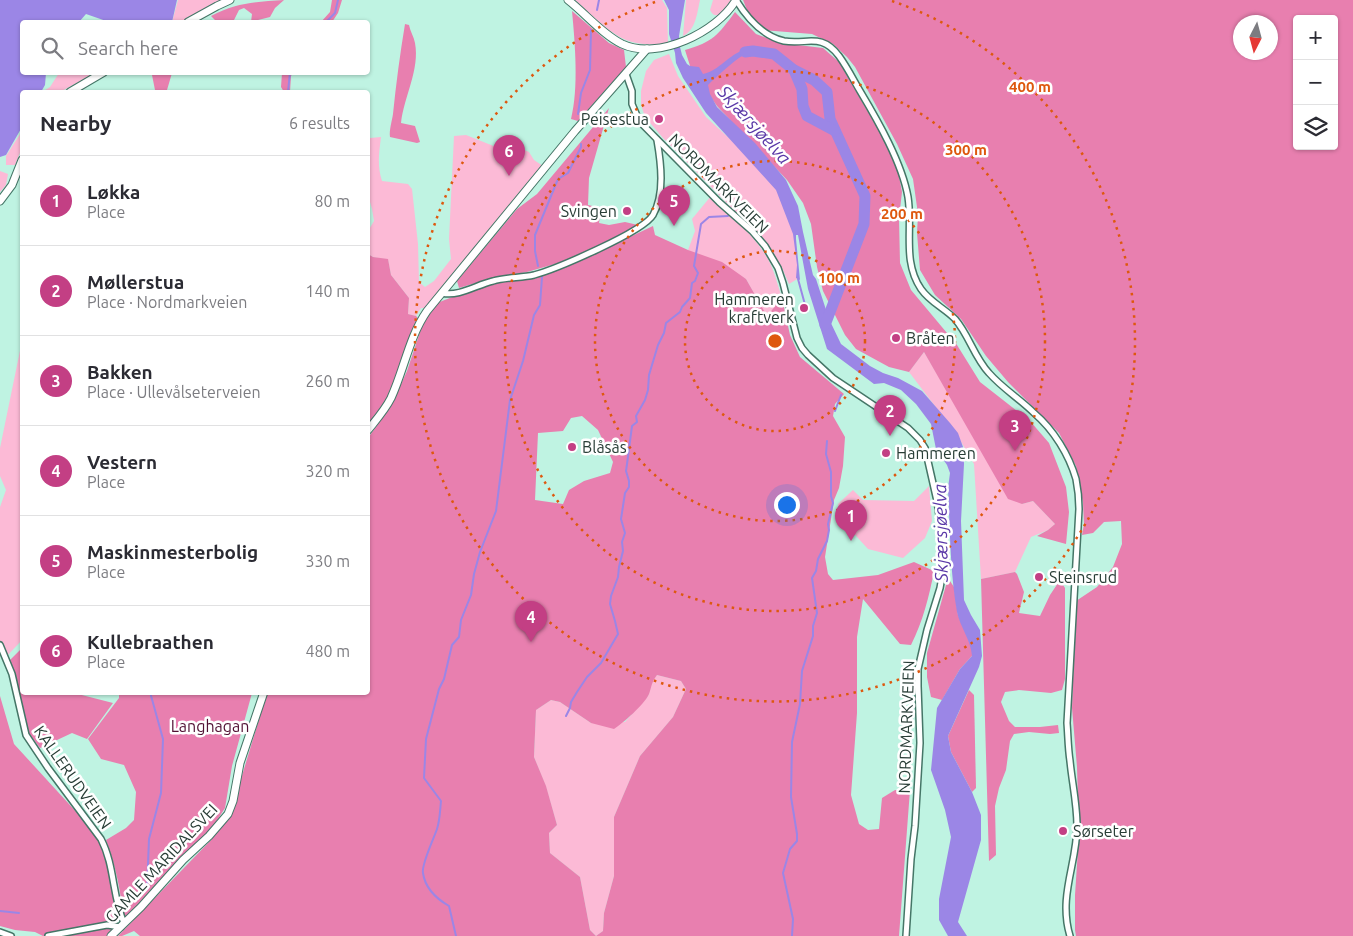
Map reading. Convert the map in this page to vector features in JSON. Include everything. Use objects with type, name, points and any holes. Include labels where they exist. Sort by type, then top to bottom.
[{"type":"street","points":[[192,20],[230,0]]},
{"type":"street","points":[[568,0],[613,38],[625,45],[648,49],[683,42],[704,32],[715,24],[728,12],[736,0],[750,20],[773,36],[785,41],[817,40],[826,44],[838,54],[878,121],[905,184],[909,206],[910,259],[916,281],[925,294],[960,325],[976,355],[989,374],[1036,414],[1049,428],[1066,455],[1076,480],[1079,509],[1067,722],[1077,824],[1077,834],[1067,888],[1066,918],[1070,936]]},
{"type":"street","points":[[370,427],[390,399],[426,311],[569,138],[648,49]]},
{"type":"street","name":"NORDMARKVEIEN","points":[[626,74],[632,91],[632,104],[638,118],[657,140],[696,176],[719,202],[752,231],[764,246],[778,268],[797,338],[802,348],[833,378],[908,428],[923,444],[927,455],[937,501],[943,571],[918,669],[920,743],[916,826],[910,875],[906,936]]},
{"type":"street","points":[[73,90],[99,75]]},
{"type":"street","points":[[442,293],[454,294],[494,280],[542,273],[592,252],[645,224],[652,217],[659,196],[660,173],[657,140]]},
{"type":"street","points":[[0,201],[9,190],[20,165]]},
{"type":"street","name":"KALLERUDVEIEN","points":[[0,646],[12,674],[26,735],[106,848],[122,925]]},
{"type":"street","name":"GAMLE MARIDALSVEI","points":[[111,936],[141,908],[183,860],[214,831],[228,814],[233,802],[240,763],[263,695]]},
{"type":"street","points":[[48,936],[107,925],[122,925]]},
{"type":"street","points":[[0,932],[11,936]]},
{"type":"shaded area","points":[[0,0],[177,0],[172,20],[103,20],[86,14],[81,20],[20,20],[20,75],[46,75],[45,85],[42,90],[20,90],[20,130],[6,155],[0,157]]},
{"type":"shaded area","points":[[178,0],[223,0],[186,20],[173,20]]},
{"type":"shaded area","points":[[575,0],[662,0],[667,8],[668,44],[654,45],[624,39],[602,24]]},
{"type":"shaded area","points":[[664,0],[685,0],[679,36],[680,47],[687,64],[699,67],[703,74],[714,70],[740,51],[758,48],[758,54],[746,54],[711,82],[708,85],[710,94],[717,107],[755,143],[786,180],[798,206],[813,275],[829,319],[841,344],[870,366],[922,391],[958,433],[963,447],[961,521],[964,600],[980,630],[982,656],[979,667],[948,736],[951,752],[972,792],[981,815],[981,840],[958,922],[967,936],[948,936],[939,920],[939,899],[951,837],[945,810],[931,770],[937,708],[960,669],[972,656],[970,644],[958,618],[953,582],[948,488],[950,473],[936,449],[931,424],[916,404],[901,390],[884,383],[874,384],[827,349],[808,289],[798,235],[796,235],[796,239],[800,280],[796,278],[797,265],[793,234],[776,190],[706,113],[683,78],[676,63],[669,34],[669,10]]},
{"type":"shaded area","points":[[686,0],[700,0],[697,16],[691,30],[683,36]]},
{"type":"shaded area","points":[[713,0],[732,0],[722,13],[716,15],[710,10]]},
{"type":"shaded area","points":[[669,54],[678,76],[706,117],[767,173],[785,204],[795,240],[799,278],[789,284],[782,268],[762,239],[663,138],[645,117],[641,105],[641,91],[646,71],[654,60]]},
{"type":"shaded area","points":[[58,75],[91,75],[64,90],[45,90],[50,87]]},
{"type":"shaded area","points":[[20,134],[20,153],[15,165],[6,165],[6,156]]},
{"type":"shaded area","points":[[466,135],[501,149],[517,147],[529,152],[534,160],[543,166],[426,308],[421,308],[416,316],[408,314],[409,298],[391,275],[388,260],[370,255],[370,228],[374,221],[370,202],[370,138],[381,137],[379,165],[382,181],[408,184],[412,189],[418,244],[419,282],[425,287],[434,281],[451,259],[449,239],[454,136]]},
{"type":"shaded area","points":[[0,171],[8,174],[6,185],[0,192]]},
{"type":"shaded area","points":[[711,196],[758,243],[771,266],[782,298],[767,317],[746,279],[688,250],[695,231],[692,219]]},
{"type":"shaded area","points":[[20,351],[20,642],[6,657],[0,641],[0,507],[6,490],[0,476],[0,448]]},
{"type":"shaded area","points":[[924,352],[955,404],[1022,504],[1033,501],[1055,524],[1048,530],[1031,537],[1015,572],[981,579],[974,464],[957,435],[909,372]]},
{"type":"shaded area","points":[[929,486],[932,521],[925,538],[903,558],[868,549],[847,526],[841,527],[838,504],[853,490],[863,500],[914,501]]},
{"type":"shaded area","points":[[657,675],[681,681],[686,689],[673,717],[640,756],[614,817],[614,876],[604,913],[603,931],[596,936],[590,930],[580,877],[550,853],[549,833],[557,825],[546,787],[534,757],[536,710],[551,700],[560,702],[591,723],[625,722],[648,696],[652,681]]},
{"type":"green space","points":[[284,0],[275,8],[270,17],[258,20],[251,20],[252,14],[244,8],[239,10],[234,20],[215,20],[211,16],[238,5]]},
{"type":"green space","points":[[332,0],[342,0],[333,20],[323,20],[330,12]]},
{"type":"green space","points":[[743,0],[1353,0],[1353,936],[1076,936],[1075,895],[1079,834],[1077,767],[1072,708],[1076,601],[1097,587],[1113,567],[1122,544],[1121,521],[1104,522],[1093,533],[1082,535],[1084,524],[1083,503],[1076,466],[1059,433],[1008,382],[986,356],[961,319],[935,295],[920,270],[917,233],[918,214],[913,179],[897,144],[855,67],[833,44],[812,34],[762,30],[749,15]]},
{"type":"green space","points":[[572,11],[609,43],[624,50],[626,67],[578,121],[571,119],[576,80]]},
{"type":"green space","points":[[735,12],[756,34],[781,43],[823,48],[839,62],[896,160],[902,192],[899,218],[900,263],[911,290],[957,345],[980,382],[1030,421],[1049,443],[1066,487],[1069,512],[1066,544],[1037,536],[1055,524],[1033,501],[1022,504],[1008,499],[924,352],[909,372],[889,367],[856,349],[845,335],[823,291],[817,267],[811,224],[803,203],[787,180],[717,106],[691,69],[685,50],[709,41],[724,27]]},
{"type":"green space","points":[[405,24],[409,25],[416,53],[414,73],[401,123],[415,126],[420,142],[417,143],[390,137]]},
{"type":"green space","points":[[152,75],[171,75],[167,90],[155,90]]},
{"type":"green space","points":[[282,75],[292,75],[290,90],[283,90],[281,87]]},
{"type":"green space","points":[[609,108],[589,178],[588,205],[601,208],[599,223],[609,225],[625,222],[638,225],[632,230],[562,262],[527,272],[492,278],[459,288],[457,281],[517,209],[537,194]]},
{"type":"green space","points":[[653,226],[655,235],[688,250],[722,262],[746,279],[767,316],[782,298],[790,335],[800,357],[844,394],[835,404],[833,416],[845,437],[843,466],[839,488],[834,500],[825,557],[828,574],[833,580],[878,575],[914,562],[934,571],[925,609],[911,645],[900,644],[863,599],[857,637],[857,713],[851,795],[859,824],[868,830],[879,829],[882,798],[895,790],[910,790],[899,936],[596,936],[140,936],[134,931],[118,936],[211,840],[231,812],[266,695],[370,695],[370,435],[392,404],[407,371],[423,323],[437,303],[491,282],[528,277],[562,269]],"holes":[[[582,416],[598,430],[613,462],[610,473],[584,481],[569,490],[563,504],[535,500],[538,433],[563,431],[571,418]],[[657,675],[681,681],[686,689],[673,717],[640,756],[614,817],[614,876],[604,913],[603,931],[596,936],[590,930],[580,877],[550,853],[549,833],[557,825],[546,786],[534,757],[536,710],[551,700],[560,702],[591,723],[614,729],[643,703]]]},
{"type":"green space","points":[[370,255],[388,259],[391,275],[409,298],[408,314],[416,316],[422,322],[389,399],[370,424]]},
{"type":"green space","points":[[1015,572],[1024,592],[1019,613],[1040,616],[1060,580],[1065,588],[1065,679],[1062,690],[1051,693],[1019,690],[1005,692],[1001,702],[1009,721],[1015,727],[1058,725],[1059,733],[1029,732],[1014,734],[1010,741],[1006,770],[995,806],[996,855],[989,861],[981,579]]},
{"type":"green space","points":[[948,578],[954,587],[958,615],[972,648],[972,656],[960,669],[942,700],[931,697],[927,677],[927,653]]},
{"type":"green space","points":[[20,650],[20,695],[82,695],[113,703],[87,739],[72,733],[40,748],[25,728],[8,662]]},
{"type":"green space","points":[[969,690],[974,695],[976,788],[972,792],[951,752],[948,736]]},
{"type":"green space","name":"Langhagan","points":[[119,695],[251,695],[232,766],[225,808],[209,833],[123,923],[118,881],[106,840],[126,828],[134,820],[136,792],[124,765],[101,759],[88,739],[119,698]]},
{"type":"green space","points":[[0,696],[14,744],[102,840],[109,862],[118,929],[112,936],[43,936],[35,932],[0,926]]},
{"type":"waterway","points":[[328,20],[335,13],[338,0]]},
{"type":"waterway","points":[[597,10],[599,0]]},
{"type":"waterway","points":[[578,114],[581,93],[590,70],[591,30]]},
{"type":"waterway","points":[[745,52],[753,51],[774,54],[794,70],[814,80],[827,92],[830,119],[865,196],[864,224],[825,325]]},
{"type":"waterway","points":[[794,70],[802,89],[803,106],[807,116],[835,131]]},
{"type":"waterway","points":[[288,90],[290,75]]},
{"type":"waterway","points":[[538,266],[535,251],[535,235],[558,179],[568,173],[581,144]]},
{"type":"waterway","points":[[566,716],[577,692],[587,677],[601,663],[618,634],[610,604],[623,551],[622,542],[625,533],[621,519],[625,493],[629,487],[626,471],[632,426],[637,422],[636,416],[645,400],[649,375],[658,345],[664,333],[666,323],[680,312],[690,298],[692,283],[695,281],[698,273],[694,266],[701,224],[709,217],[728,216]]},
{"type":"waterway","points":[[456,936],[449,906],[432,892],[426,884],[423,873],[426,858],[438,826],[441,801],[424,778],[426,739],[452,645],[459,637],[461,620],[471,595],[480,552],[496,511],[510,400],[523,361],[534,315],[540,305],[542,277]]},
{"type":"waterway","points":[[798,279],[807,312]]},
{"type":"waterway","points":[[835,411],[841,395]]},
{"type":"waterway","points":[[792,936],[793,919],[783,873],[790,849],[797,841],[791,797],[792,742],[800,704],[802,671],[813,636],[813,626],[817,613],[812,578],[816,571],[818,559],[827,541],[828,524],[833,503],[831,496],[831,472],[826,454],[827,441]]},
{"type":"waterway","points":[[147,889],[149,839],[161,793],[163,739],[151,695]]},
{"type":"waterway","points":[[0,911],[19,913]]},
{"type":"place","name":"Peisestua","points":[[659,119]]},
{"type":"place","name":"Kullebraathen","points":[[509,176]]},
{"type":"place","name":"Svingen","points":[[627,211]]},
{"type":"place","name":"Maskinmesterbolig","points":[[674,226]]},
{"type":"place","name":"Hammeren kraftverk","points":[[804,308]]},
{"type":"place","name":"Bråten","points":[[896,338]]},
{"type":"place","name":"Møllerstua","points":[[890,436]]},
{"type":"place","name":"Blåsås","points":[[572,447]]},
{"type":"place","name":"Bakken","points":[[1015,451]]},
{"type":"place","name":"Hammeren","points":[[886,453]]},
{"type":"place","name":"Løkka","points":[[851,541]]},
{"type":"place","name":"Steinsrud","points":[[1039,577]]},
{"type":"place","name":"Vestern","points":[[531,642]]},
{"type":"place","name":"Sørseter","points":[[1063,831]]},
{"type":"water label","name":"Skjærsjøelva","points":[[754,125]]},
{"type":"water label","name":"Skjærsjøelva","points":[[941,533]]}]
